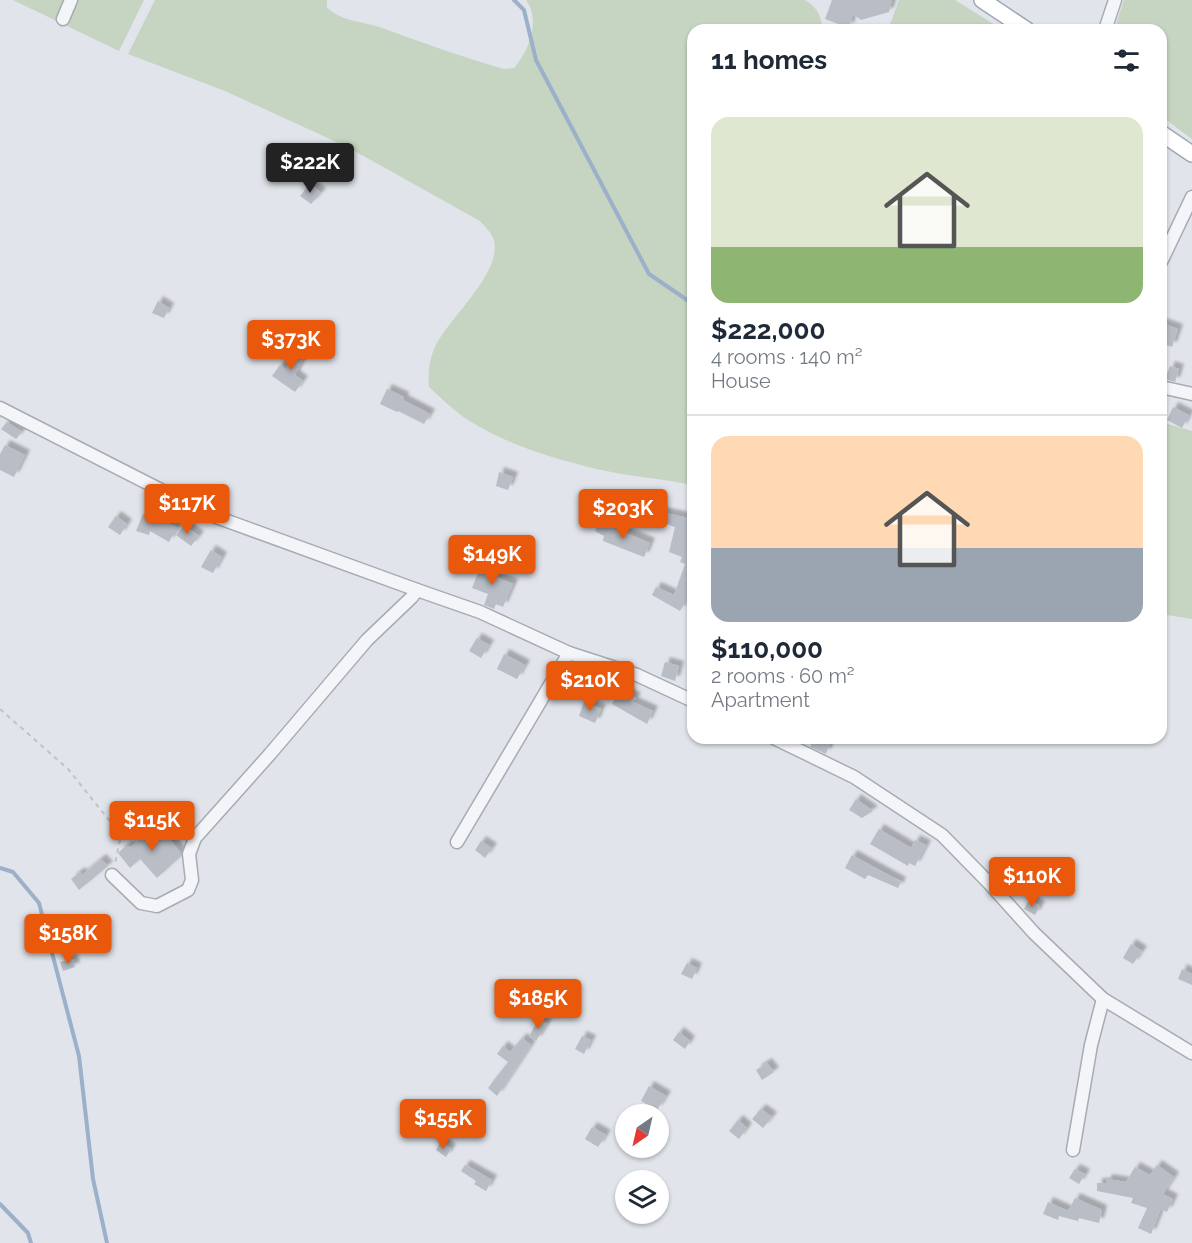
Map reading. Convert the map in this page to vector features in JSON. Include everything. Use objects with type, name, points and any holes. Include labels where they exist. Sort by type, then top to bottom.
[{"type":"main road","points":[[982,0],[1018,24]]},
{"type":"main road","points":[[1167,137],[1192,154]]},
{"type":"street","points":[[63,19],[71,0]]},
{"type":"street","points":[[1107,24],[1115,0]]},
{"type":"street","points":[[1167,250],[1192,197]]},
{"type":"street","points":[[1167,237],[1174,235]]},
{"type":"street","points":[[1167,388],[1192,394]]},
{"type":"street","points":[[0,408],[208,514],[480,612],[569,653],[637,675],[687,698]]},
{"type":"street","points":[[112,875],[141,903],[157,906],[188,890],[192,880],[189,854],[195,838],[367,640],[417,590]]},
{"type":"street","points":[[457,842],[569,653]]},
{"type":"street","points":[[786,744],[854,777],[942,836],[1034,933],[1103,999],[1192,1053]]},
{"type":"street","points":[[1073,1150],[1091,1045],[1103,999]]},
{"type":"path","points":[[0,709],[68,769],[121,835],[112,875]]},
{"type":"green space","points":[[13,0],[144,0],[119,51]]},
{"type":"green space","points":[[155,0],[327,0],[327,7],[339,16],[504,69],[514,68],[524,53],[531,35],[533,17],[526,0],[805,0],[813,6],[820,16],[821,24],[687,24],[687,484],[611,472],[537,452],[484,430],[463,416],[429,387],[431,357],[435,347],[483,281],[490,267],[494,253],[494,240],[480,221],[330,139],[225,91],[128,54]]},
{"type":"green space","points":[[899,0],[955,0],[993,24],[890,24]]},
{"type":"green space","points":[[1124,0],[1192,0],[1192,139],[1167,120],[1167,24],[1116,24]]},
{"type":"green space","points":[[1167,424],[1192,431],[1192,619],[1167,615]]},
{"type":"building","points":[[832,0],[892,0],[889,12],[861,20],[853,14],[850,24],[838,24],[825,19]]},
{"type":"building","points":[[310,184],[321,193],[311,204],[300,196]]},
{"type":"building","points":[[158,301],[169,308],[164,318],[152,313]]},
{"type":"building","points":[[1167,325],[1178,329],[1172,347],[1167,345]]},
{"type":"building","points":[[297,347],[307,352],[295,375],[303,381],[295,392],[272,376],[280,365],[286,369]]},
{"type":"building","points":[[1170,366],[1179,369],[1175,382],[1167,380]]},
{"type":"building","points":[[387,389],[430,414],[424,424],[380,404]]},
{"type":"building","points":[[1173,407],[1189,415],[1182,428],[1167,420]]},
{"type":"building","points":[[7,422],[22,432],[16,439],[1,429]]},
{"type":"building","points":[[5,445],[25,455],[14,477],[0,470],[0,454]]},
{"type":"building","points":[[499,472],[513,477],[508,490],[496,486]]},
{"type":"building","points":[[642,502],[657,507],[656,511],[687,518],[687,600],[680,611],[652,595],[656,587],[674,595],[685,564],[680,562],[682,557],[669,552],[675,527],[653,519],[652,525],[637,520],[639,514],[635,513],[636,507],[641,508]]},
{"type":"building","points":[[143,514],[177,528],[169,542],[150,531],[149,535],[136,531]]},
{"type":"building","points":[[116,516],[127,524],[120,535],[108,527]]},
{"type":"building","points":[[599,522],[650,543],[644,557],[603,541],[604,536],[595,531]]},
{"type":"building","points":[[184,525],[199,536],[191,546],[176,535]]},
{"type":"building","points":[[211,550],[222,557],[213,573],[201,567]]},
{"type":"building","points":[[483,561],[498,567],[494,576],[513,584],[503,607],[496,604],[494,609],[484,605],[488,594],[472,588]]},
{"type":"building","points":[[477,638],[489,645],[481,658],[469,651]]},
{"type":"building","points":[[504,654],[525,665],[517,679],[497,669]]},
{"type":"building","points":[[665,662],[679,666],[675,681],[661,676]]},
{"type":"building","points":[[620,689],[636,698],[633,702],[653,711],[647,724],[612,704]]},
{"type":"building","points":[[584,702],[601,709],[595,723],[579,716]]},
{"type":"building","points":[[811,744],[830,744],[826,754],[810,747]]},
{"type":"building","points":[[856,799],[873,811],[862,818],[849,810]]},
{"type":"building","points":[[156,824],[181,853],[181,856],[157,878],[140,859],[130,868],[118,853],[126,846],[132,846]]},
{"type":"building","points":[[879,829],[911,848],[915,840],[926,845],[915,866],[909,863],[908,866],[870,844]]},
{"type":"building","points":[[481,841],[492,848],[485,858],[475,850]]},
{"type":"building","points":[[852,855],[901,882],[898,888],[868,875],[865,879],[845,868]]},
{"type":"building","points":[[101,859],[108,866],[79,890],[71,879],[80,872],[82,875]]},
{"type":"building","points":[[1029,900],[1040,906],[1035,915],[1024,909]]},
{"type":"building","points":[[1131,944],[1142,951],[1133,964],[1123,958]]},
{"type":"building","points":[[73,959],[75,967],[63,971],[60,962]]},
{"type":"building","points":[[687,963],[697,968],[692,979],[681,974]]},
{"type":"building","points":[[1182,969],[1192,974],[1192,985],[1178,979]]},
{"type":"building","points":[[539,1019],[547,1024],[536,1041],[529,1036]]},
{"type":"building","points":[[679,1032],[690,1041],[685,1049],[673,1040]]},
{"type":"building","points":[[582,1036],[591,1040],[584,1054],[575,1049]]},
{"type":"building","points":[[522,1038],[531,1045],[497,1096],[488,1088],[508,1062],[497,1054],[503,1046],[510,1052]]},
{"type":"building","points":[[767,1063],[774,1072],[762,1080],[756,1070]]},
{"type":"building","points":[[649,1086],[666,1096],[661,1104],[646,1104],[641,1101]]},
{"type":"building","points":[[761,1109],[772,1117],[763,1128],[752,1119]]},
{"type":"building","points":[[738,1120],[747,1128],[739,1139],[729,1131]]},
{"type":"building","points":[[592,1127],[606,1135],[598,1147],[585,1139]]},
{"type":"building","points":[[441,1142],[451,1149],[446,1157],[436,1150]]},
{"type":"building","points":[[465,1165],[492,1180],[486,1191],[474,1184],[476,1181],[461,1171]]},
{"type":"building","points":[[1157,1165],[1174,1177],[1163,1194],[1173,1199],[1167,1212],[1161,1209],[1151,1234],[1138,1228],[1147,1208],[1131,1203],[1133,1198],[1097,1191],[1097,1183],[1106,1183],[1107,1179],[1126,1182],[1135,1167],[1150,1175]]},
{"type":"building","points":[[1075,1169],[1085,1174],[1079,1184],[1069,1178]]},
{"type":"building","points":[[1075,1198],[1102,1210],[1099,1223],[1059,1216],[1058,1220],[1043,1214],[1048,1202],[1068,1211]]},
{"type":"waterway","points":[[514,0],[524,10],[536,60],[649,274],[687,300]]},
{"type":"waterway","points":[[0,868],[13,872],[39,903],[79,1056],[93,1179],[107,1243]]},
{"type":"waterway","points":[[0,1204],[28,1233],[31,1243]]}]
